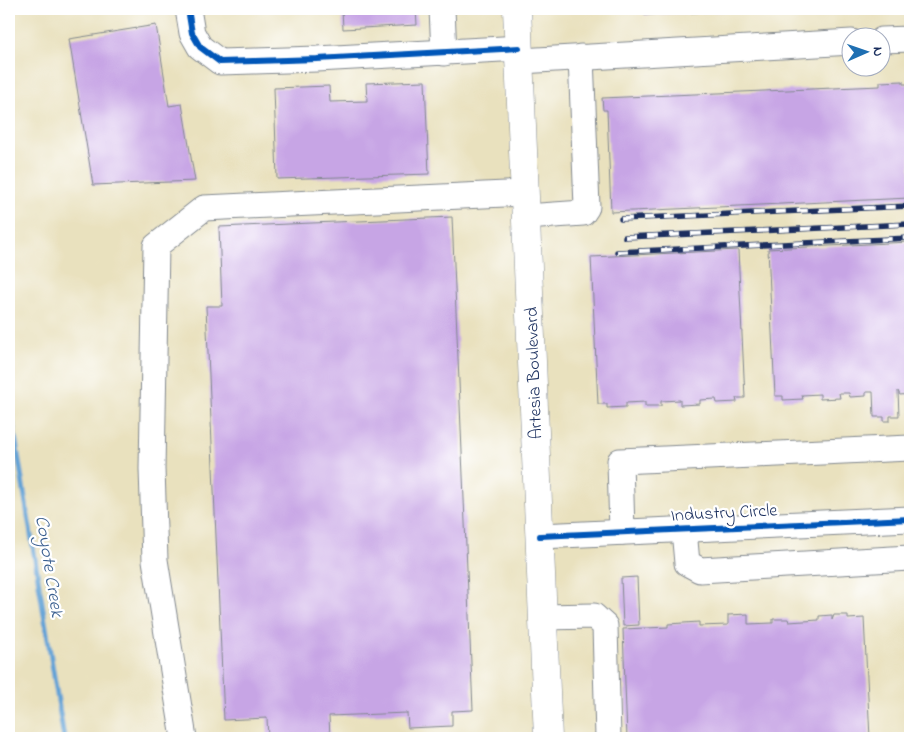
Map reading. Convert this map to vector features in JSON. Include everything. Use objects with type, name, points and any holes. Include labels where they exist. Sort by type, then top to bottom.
[{"type":"main road","name":"Artesia Boulevard","points":[[517,9],[548,738]]},
{"type":"street","points":[[188,9],[192,33],[200,47],[220,62],[444,53],[580,57],[842,43]]},
{"type":"street","points":[[442,9],[444,53]]},
{"type":"street","points":[[892,39],[910,38]]},
{"type":"street","points":[[184,738],[155,560],[152,469],[156,246],[204,208],[526,205],[573,215],[583,213],[587,207],[580,57]]},
{"type":"street","points":[[622,532],[620,460],[910,448]]},
{"type":"street","name":"Industry Circle","points":[[540,536],[910,519]]},
{"type":"street","points":[[791,524],[792,563]]},
{"type":"street","points":[[684,530],[687,563],[700,570],[792,563],[910,558]]},
{"type":"street","points":[[543,617],[594,616],[605,626],[608,738]]},
{"type":"building","points":[[342,9],[416,9],[417,25],[343,29]]},
{"type":"building","points":[[645,9],[755,9],[755,10],[645,15]]},
{"type":"building","points":[[156,25],[169,106],[182,104],[195,181],[93,185],[69,39]]},
{"type":"building","points":[[425,81],[429,174],[277,179],[274,88],[329,86],[330,102],[367,101],[366,83]]},
{"type":"building","points":[[903,81],[903,84],[910,84],[910,198],[611,212],[607,110],[603,110],[602,98],[880,86],[880,82]]},
{"type":"building","points":[[452,217],[473,710],[452,711],[452,726],[408,728],[407,713],[329,716],[330,738],[268,738],[267,718],[224,720],[206,306],[222,306],[219,227]]},
{"type":"building","points":[[910,242],[910,394],[900,395],[898,391],[899,416],[890,416],[890,421],[884,421],[884,417],[874,417],[873,392],[866,392],[866,396],[850,397],[849,393],[839,393],[840,398],[820,399],[820,394],[802,395],[803,399],[783,400],[783,396],[775,396],[768,249]]},
{"type":"building","points":[[738,250],[745,398],[736,398],[737,402],[717,403],[716,399],[700,400],[700,404],[680,405],[680,400],[661,401],[661,406],[645,406],[645,402],[626,403],[626,407],[607,408],[607,404],[598,404],[591,257]]},
{"type":"building","points":[[637,577],[639,625],[623,626],[621,578]]},
{"type":"building","points":[[748,614],[748,624],[773,623],[773,619],[788,619],[789,622],[819,620],[819,616],[832,615],[832,620],[834,615],[848,615],[848,619],[864,618],[870,738],[627,738],[623,629],[668,627],[668,624],[699,622],[699,626],[728,625],[728,615]]},
{"type":"waterway","name":"Coyote Creek","points":[[9,399],[64,738]]},
{"type":"railway","points":[[621,219],[910,206]]},
{"type":"railway","points":[[625,237],[910,224]]},
{"type":"railway","points":[[617,252],[910,238]]},
{"type":"cycle path","points":[[188,9],[192,33],[200,47],[220,62],[317,59],[519,48]]},
{"type":"cycle path","points":[[540,536],[910,519]]}]
